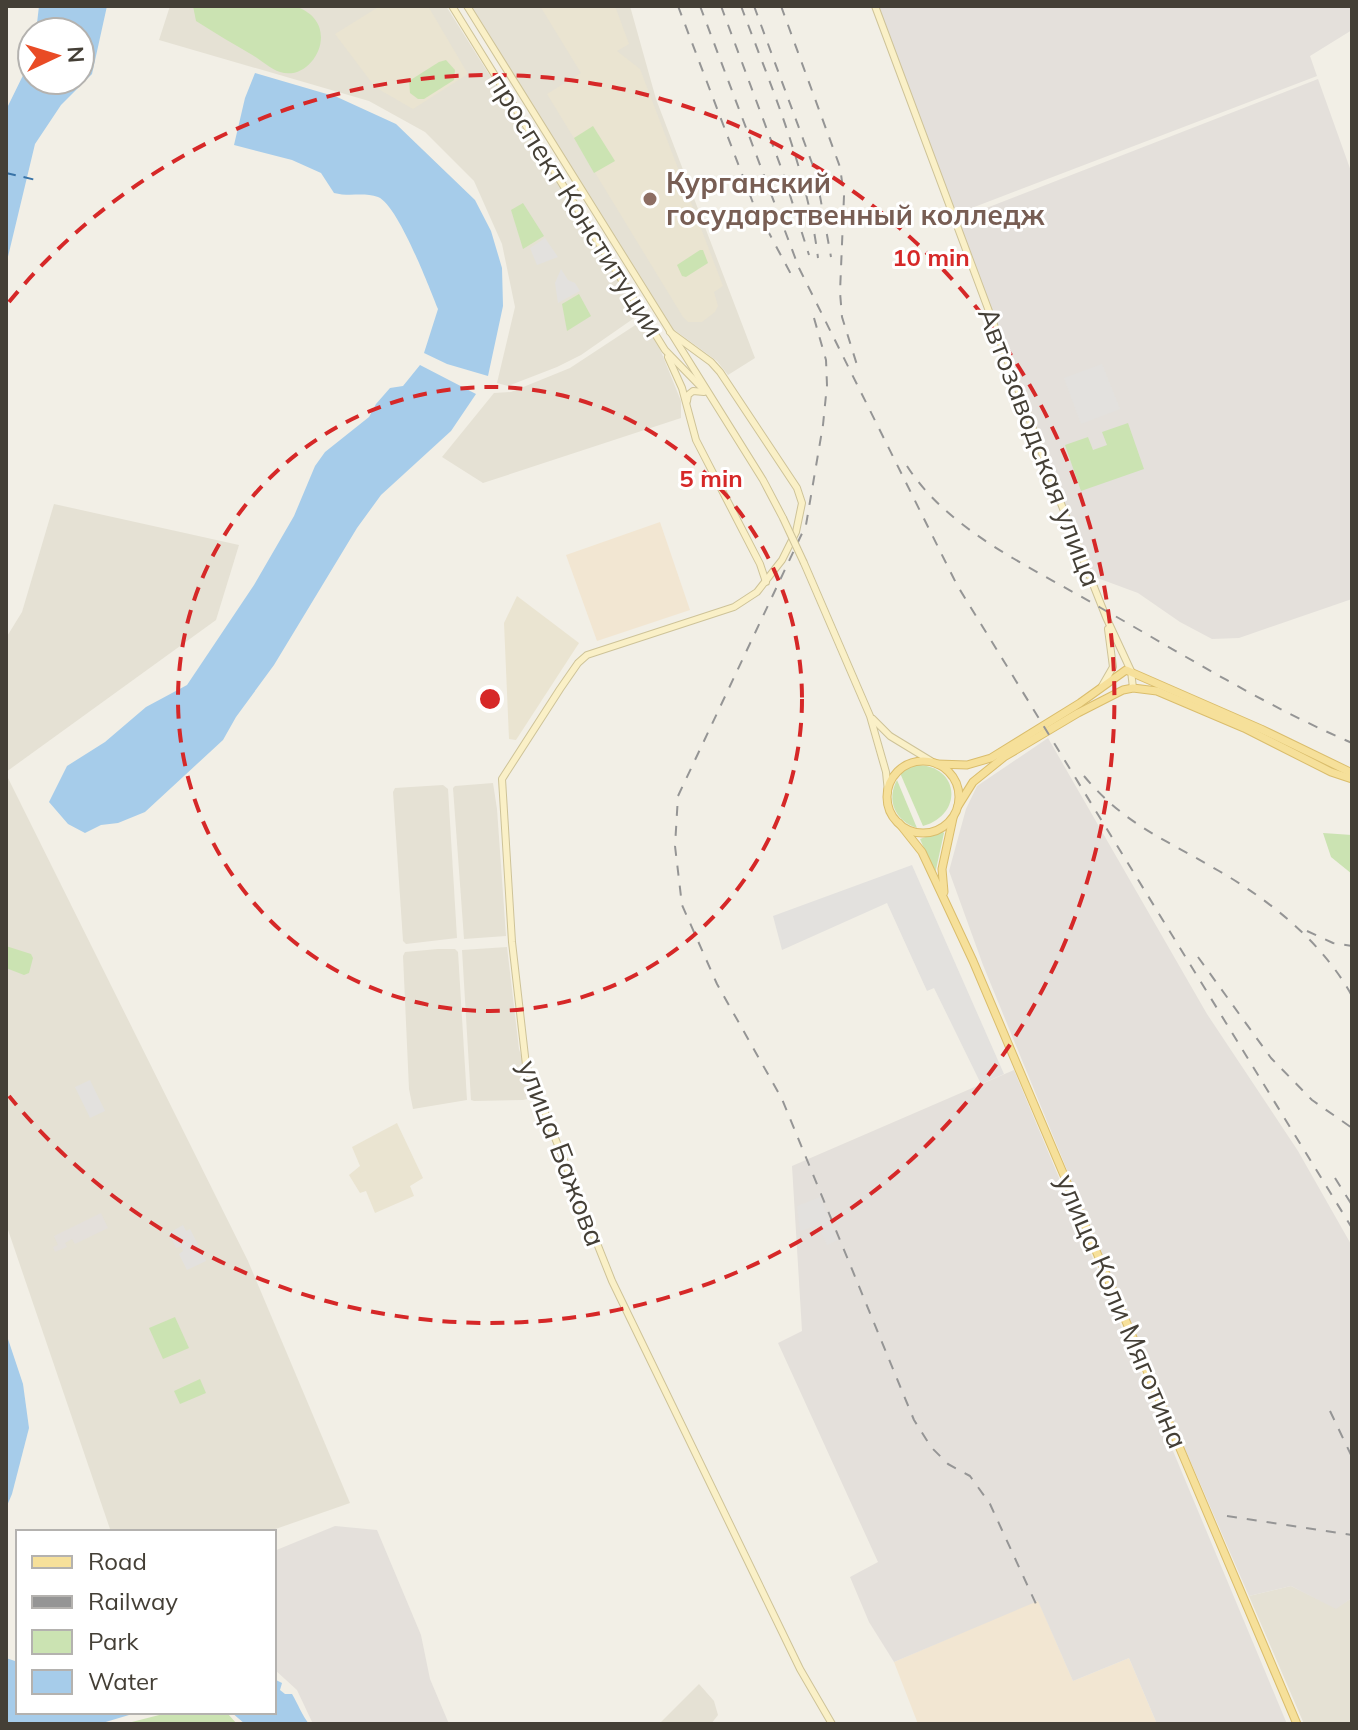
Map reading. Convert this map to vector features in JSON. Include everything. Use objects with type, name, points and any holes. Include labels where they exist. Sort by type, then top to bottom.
[{"type":"main road","name":"проспект Конституции","points":[[452,6],[665,350],[708,394]]},
{"type":"main road","name":"проспект Конституции","points":[[467,6],[763,480],[804,563],[870,716],[884,764],[888,792]]},
{"type":"main road","name":"Автозаводская улица","points":[[875,6],[1106,617]]},
{"type":"main road","points":[[489,66],[500,59]]},
{"type":"main road","points":[[644,315],[655,307]]},
{"type":"main road","name":"улица Бажова","points":[[670,332],[716,367],[800,494],[802,508],[796,532],[782,560],[751,597],[734,607],[598,650],[578,663],[502,779],[523,1054],[539,1102],[612,1281],[800,1669],[832,1724]]},
{"type":"main road","points":[[665,350],[688,409],[696,440],[760,564],[766,582]]},
{"type":"main road","points":[[688,409],[690,393],[696,390],[708,394]]},
{"type":"main road","points":[[1106,617],[1131,671],[1133,688]]},
{"type":"main road","points":[[1101,687],[1113,667],[1106,617]]},
{"type":"main road","points":[[1127,662],[1144,678]]},
{"type":"main road","points":[[1122,671],[1131,671],[1261,729],[1352,776],[1331,772],[1244,728],[1172,697],[1157,691],[1133,688],[1078,713],[1004,757],[973,782],[943,827],[926,833],[909,830],[899,823],[889,808],[888,792],[892,778],[914,762],[967,765],[991,758],[1122,671]]},
{"type":"main road","name":"проспект Конституции","points":[[870,716],[890,736],[934,763]]},
{"type":"main road","points":[[934,763],[949,772],[957,785],[956,810]]},
{"type":"main road","name":"улица Коли Мяготина","points":[[945,898],[942,869],[956,810]]},
{"type":"main road","name":"улица Коли Мяготина","points":[[899,823],[919,847],[945,898],[1297,1724]]},
{"type":"shaded area","points":[[170,6],[446,6],[640,314],[581,355],[557,367],[508,386],[497,383],[515,307],[502,244],[474,181],[425,132],[369,101],[159,40]]},
{"type":"shaded area","points":[[380,6],[428,6],[468,74],[413,109],[375,87],[335,34]]},
{"type":"shaded area","points":[[470,6],[630,6],[656,99],[755,358],[728,375],[717,361],[673,329]]},
{"type":"shaded area","name":"Курганский государственный колледж","points":[[540,6],[615,6],[629,44],[617,51],[640,69],[723,286],[714,292],[718,306],[715,312],[702,322],[688,322],[683,317],[547,94],[581,73]]},
{"type":"shaded area","points":[[878,6],[1352,6],[1352,30],[1310,56],[1317,76],[956,214]]},
{"type":"shaded area","points":[[1318,79],[1352,174],[1352,599],[1239,638],[1212,639],[1180,622],[1138,593],[1092,576],[958,219]]},
{"type":"shaded area","points":[[545,238],[558,257],[537,265],[530,248]]},
{"type":"shaded area","points":[[561,269],[580,291],[558,303],[555,283]]},
{"type":"shaded area","points":[[643,320],[660,349],[681,401],[681,418],[483,483],[442,457],[494,393],[511,392],[570,368]]},
{"type":"shaded area","points":[[1102,364],[1120,409],[1081,424],[1064,378]]},
{"type":"shaded area","points":[[54,504],[239,545],[216,620],[6,772],[6,638],[22,612]]},
{"type":"shaded area","points":[[660,522],[690,610],[597,641],[566,555]]},
{"type":"shaded area","points":[[517,596],[579,643],[516,740],[509,739],[504,623]]},
{"type":"shaded area","points":[[1048,738],[1207,1014],[1298,1151],[1352,1246],[1352,1598],[1336,1609],[1291,1586],[1249,1596],[1119,1297],[983,965],[949,871],[966,809],[977,786]]},
{"type":"shaded area","points":[[6,774],[248,1261],[350,1503],[273,1530],[110,1530],[6,1224]]},
{"type":"shaded area","points":[[493,783],[506,936],[464,939],[453,788]]},
{"type":"shaded area","points":[[443,785],[448,789],[457,938],[406,944],[403,941],[393,792],[395,788]]},
{"type":"shaded area","points":[[912,865],[1004,1074],[981,1084],[934,988],[927,991],[887,903],[782,950],[773,916]]},
{"type":"shaded area","points":[[507,947],[519,1049],[533,1094],[531,1098],[523,1100],[474,1101],[471,1100],[462,950]]},
{"type":"shaded area","points":[[455,949],[458,952],[467,1100],[413,1109],[409,1089],[403,956],[405,952]]},
{"type":"shaded area","points":[[1014,1070],[1287,1724],[1157,1724],[1129,1658],[1073,1681],[1038,1601],[894,1662],[869,1622],[850,1577],[878,1562],[778,1343],[802,1331],[792,1166]]},
{"type":"shaded area","points":[[90,1080],[105,1111],[90,1118],[75,1087]]},
{"type":"shaded area","points":[[397,1123],[423,1178],[410,1186],[414,1196],[375,1213],[366,1191],[360,1193],[349,1175],[360,1166],[352,1147]]},
{"type":"shaded area","points":[[820,1197],[838,1240],[827,1245],[818,1225],[800,1231],[797,1206]]},
{"type":"shaded area","points":[[101,1213],[108,1228],[75,1244],[72,1239],[65,1243],[67,1247],[55,1252],[53,1247],[58,1245],[54,1236]]},
{"type":"shaded area","points":[[183,1225],[186,1231],[190,1229],[206,1261],[187,1270],[179,1254],[183,1251],[181,1246],[176,1248],[169,1233]]},
{"type":"shaded area","points":[[335,1526],[377,1530],[421,1635],[430,1679],[449,1724],[313,1724],[297,1690],[276,1671],[276,1550]]},
{"type":"shaded area","points":[[1291,1586],[1336,1608],[1352,1598],[1352,1724],[1304,1724],[1249,1596]]},
{"type":"shaded area","points":[[1038,1600],[1073,1681],[1129,1658],[1157,1724],[918,1724],[894,1662]]},
{"type":"shaded area","points":[[699,1684],[714,1701],[718,1715],[711,1724],[659,1724]]},
{"type":"green space","points":[[263,4],[297,7],[311,15],[319,26],[321,38],[318,50],[303,69],[292,73],[280,72],[196,21],[193,6]]},
{"type":"green space","points":[[446,60],[455,70],[454,80],[424,99],[410,93],[409,81]]},
{"type":"green space","points":[[593,126],[615,161],[594,173],[574,138]]},
{"type":"green space","points":[[523,203],[544,236],[523,249],[511,210]]},
{"type":"green space","points":[[703,250],[708,263],[686,277],[682,276],[677,265]]},
{"type":"green space","points":[[579,294],[591,316],[567,331],[562,304]]},
{"type":"green space","points":[[1128,423],[1144,469],[1081,491],[1065,445],[1088,437],[1093,450],[1107,445],[1102,432]]},
{"type":"green space","points":[[914,765],[940,772],[948,780],[951,790],[946,811],[937,820],[923,826],[900,773]]},
{"type":"green space","points":[[897,780],[917,828],[903,820],[895,809],[892,795]]},
{"type":"green space","points":[[942,831],[944,833],[935,874],[920,839]]},
{"type":"green space","points":[[1323,833],[1352,835],[1352,874],[1331,857]]},
{"type":"green space","points":[[6,946],[31,954],[33,958],[29,973],[24,975],[6,968]]},
{"type":"green space","points":[[175,1317],[189,1348],[163,1359],[149,1328]]},
{"type":"green space","points":[[200,1379],[206,1393],[180,1404],[174,1391]]},
{"type":"green space","points":[[163,1714],[228,1714],[237,1724],[124,1724]]},
{"type":"water","points":[[39,6],[107,6],[96,56],[96,16],[38,16]]},
{"type":"water","points":[[255,73],[337,97],[396,124],[475,200],[491,231],[502,268],[503,306],[488,376],[447,364],[424,353],[438,309],[412,248],[386,203],[373,196],[334,193],[321,173],[292,160],[234,145],[245,98]]},
{"type":"water","points":[[16,90],[16,96],[70,96],[35,144],[6,265],[6,110]]},
{"type":"water","points":[[420,365],[476,394],[451,431],[381,495],[223,740],[145,812],[85,833],[68,824],[49,802],[67,766],[105,742],[146,707],[187,685],[254,585],[294,516],[315,466],[325,452],[369,417],[390,388],[403,386]]},
{"type":"water","points":[[6,1333],[23,1384],[29,1428],[6,1508]]},
{"type":"water","points":[[6,1658],[16,1661],[16,1714],[132,1714],[99,1724],[6,1724]]},
{"type":"water","points":[[276,1680],[282,1683],[280,1690],[292,1694],[309,1724],[245,1724],[233,1714],[276,1714]]},
{"type":"ferry route","points":[[6,173],[36,180]]},
{"type":"railway","points":[[678,6],[753,203],[793,278]]},
{"type":"railway","points":[[700,6],[799,268],[957,585],[1352,1228]]},
{"type":"railway","points":[[721,6],[782,170],[809,255]]},
{"type":"railway","points":[[741,6],[797,161],[818,258]]},
{"type":"railway","points":[[754,6],[816,174],[831,257]]},
{"type":"railway","points":[[781,6],[840,167],[844,196],[840,292],[842,317],[857,365]]},
{"type":"railway","points":[[814,318],[826,360],[827,385],[806,525],[678,796],[675,846],[682,905],[717,984],[782,1099],[914,1420],[931,1447],[948,1464],[970,1476],[990,1504],[1036,1604]]},
{"type":"railway","points":[[907,466],[946,511],[995,547],[1256,696],[1352,743]]},
{"type":"railway","points":[[1084,776],[1130,819],[1238,883],[1276,910],[1311,941],[1352,996]]},
{"type":"railway","points":[[1307,931],[1333,943],[1352,946]]},
{"type":"railway","points":[[1198,957],[1271,1058],[1312,1100],[1352,1128]]},
{"type":"railway","points":[[1335,1178],[1352,1205]]},
{"type":"railway","points":[[1330,1411],[1352,1457]]},
{"type":"railway","points":[[1227,1516],[1352,1535]]},
{"type":"place","name":"Курганский государственный колледж","points":[[650,199]]}]
